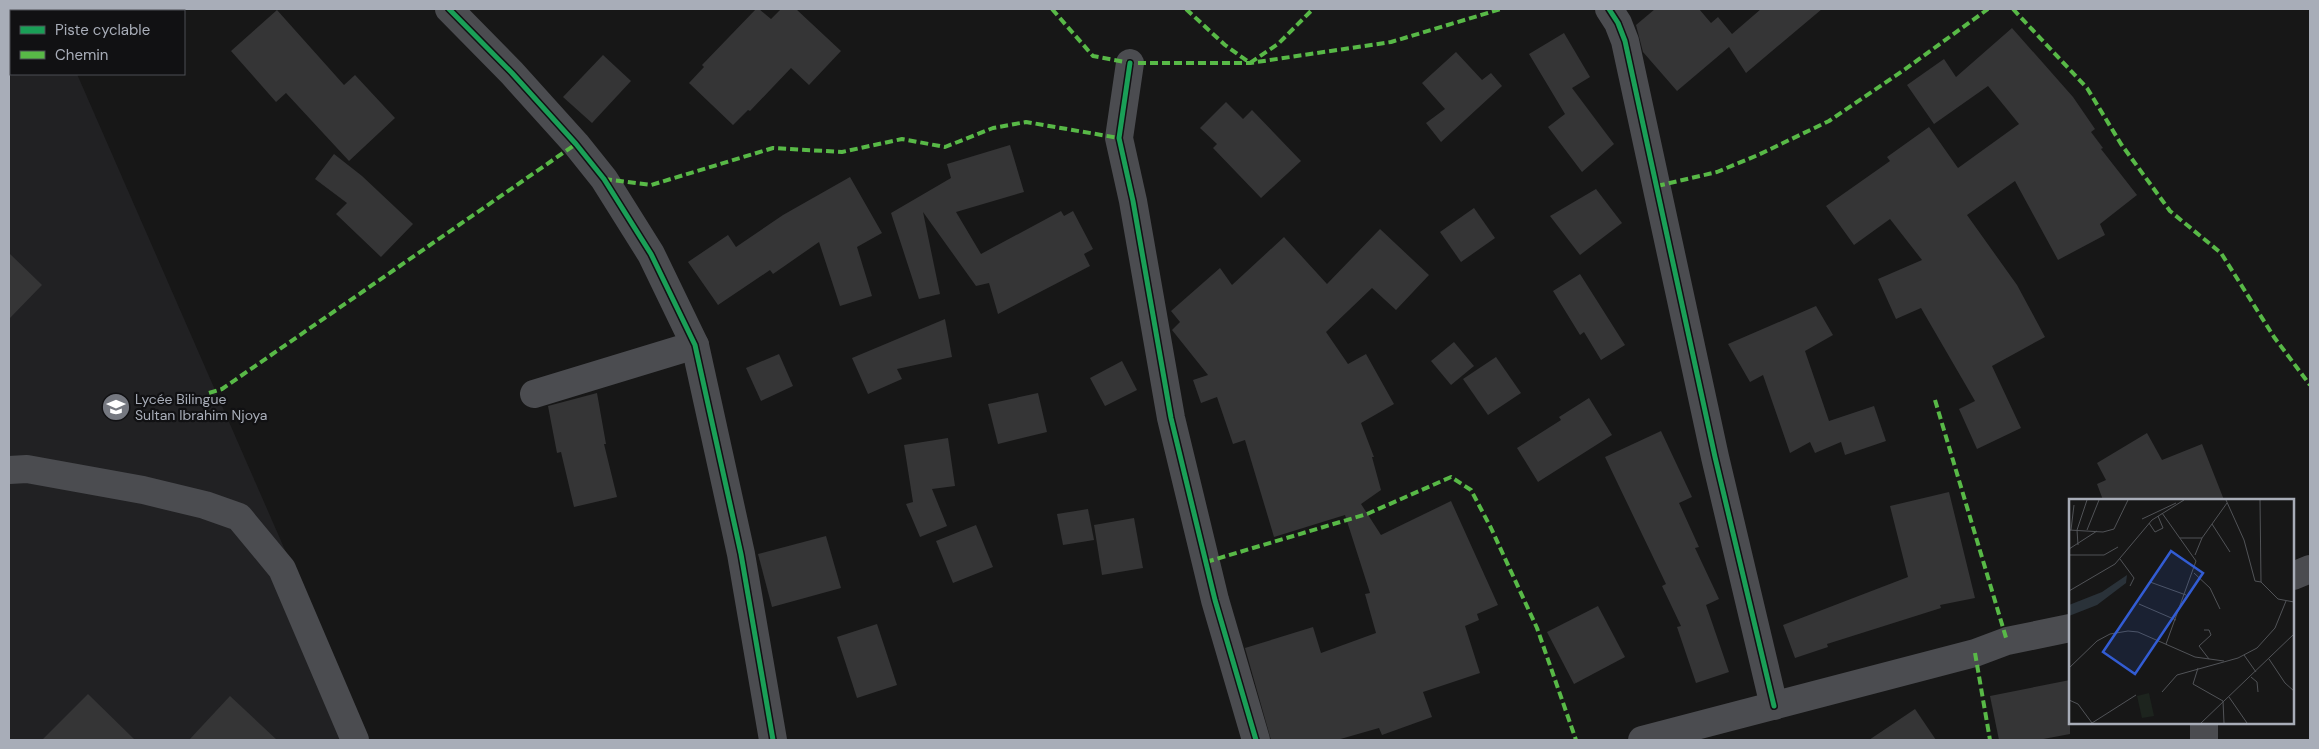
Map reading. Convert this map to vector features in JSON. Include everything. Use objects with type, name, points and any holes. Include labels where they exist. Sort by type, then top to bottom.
[{"type":"street","points":[[449,9],[519,80],[604,178],[651,254],[695,345],[740,554],[773,740]]},
{"type":"street","points":[[1609,9],[1618,23],[1625,41],[1715,457],[1774,706]]},
{"type":"street","points":[[1130,63],[1119,138],[1133,201],[1171,418],[1215,600],[1256,740]]},
{"type":"street","points":[[534,394],[695,345]]},
{"type":"street","points":[[9,470],[27,469],[143,490],[205,505],[239,518],[282,569],[355,740]]},
{"type":"street","points":[[2294,576],[2310,569]]},
{"type":"street","points":[[1642,740],[1975,653],[2007,640],[2069,628]]},
{"type":"street","points":[[2204,724],[2204,740]]},
{"type":"shaded area","name":"Lycée Bilingue Sultan Ibrahim Njoya","points":[[9,9],[49,9],[10,10],[10,75],[77,75],[368,740],[9,740]]},
{"type":"building","points":[[756,9],[759,9],[771,19],[781,9],[796,9],[841,51],[809,85],[791,68],[750,111],[748,110],[733,125],[689,83],[704,67],[702,65]]},
{"type":"building","points":[[1655,9],[1699,9],[1711,23],[1718,17],[1732,34],[1761,9],[1822,9],[1746,73],[1729,47],[1677,91],[1643,52],[1636,25]]},
{"type":"building","points":[[277,10],[344,85],[355,75],[395,118],[349,161],[286,93],[276,102],[231,51]]},
{"type":"building","points":[[2012,28],[2073,97],[2095,129],[2091,132],[2103,148],[2101,149],[2137,195],[2100,224],[2105,235],[2058,260],[2015,181],[1967,215],[2017,285],[2045,337],[1992,366],[2021,428],[1977,449],[1959,409],[1975,401],[1921,308],[1896,319],[1878,279],[1922,260],[1890,219],[1854,245],[1826,206],[1890,161],[1887,157],[1929,127],[1958,168],[2019,124],[1988,86],[1934,124],[1907,85],[1944,59],[1956,77]]},
{"type":"building","points":[[1564,33],[1590,77],[1572,88],[1614,144],[1582,172],[1548,127],[1565,114],[1529,54]]},
{"type":"building","points":[[1456,52],[1482,80],[1491,73],[1502,86],[1441,142],[1426,123],[1445,109],[1422,83]]},
{"type":"building","points":[[603,55],[631,81],[592,123],[563,97]]},
{"type":"building","points":[[1226,102],[1243,119],[1252,110],[1301,161],[1261,198],[1213,148],[1217,144],[1200,128]]},
{"type":"building","points":[[1010,145],[1024,192],[956,212],[981,254],[1061,211],[1064,216],[1073,211],[1093,249],[1084,254],[1090,266],[998,314],[989,283],[976,286],[923,212],[940,294],[919,299],[891,213],[951,178],[947,164]]},
{"type":"building","points":[[334,154],[362,176],[413,224],[381,257],[336,214],[347,203],[315,179]]},
{"type":"building","points":[[850,177],[882,233],[857,247],[872,296],[840,306],[819,242],[773,274],[770,270],[718,305],[688,262],[728,235],[736,247],[783,215]]},
{"type":"building","points":[[1596,189],[1622,223],[1580,255],[1550,216]]},
{"type":"building","points":[[1474,208],[1495,238],[1461,262],[1440,232]]},
{"type":"building","points":[[1380,229],[1429,275],[1396,310],[1372,288],[1326,332],[1348,364],[1366,354],[1394,404],[1361,423],[1374,457],[1372,457],[1381,490],[1361,504],[1381,535],[1451,501],[1498,605],[1477,614],[1479,620],[1465,626],[1480,673],[1423,692],[1432,717],[1382,735],[1379,728],[1337,740],[1271,740],[1245,648],[1313,627],[1321,653],[1376,633],[1365,594],[1370,593],[1345,515],[1274,537],[1245,440],[1233,444],[1217,397],[1201,403],[1193,380],[1208,375],[1172,330],[1180,322],[1171,311],[1220,268],[1232,285],[1284,237],[1327,284]]},
{"type":"building","points":[[9,253],[42,285],[9,319]]},
{"type":"building","points":[[1580,274],[1625,345],[1601,360],[1584,332],[1580,335],[1553,291]]},
{"type":"building","points":[[1816,306],[1833,335],[1805,351],[1829,421],[1874,406],[1886,441],[1845,455],[1841,442],[1815,453],[1810,442],[1790,453],[1763,375],[1750,382],[1728,344]]},
{"type":"building","points":[[945,319],[952,357],[897,369],[902,379],[868,394],[852,358]]},
{"type":"building","points":[[1454,342],[1474,366],[1451,385],[1431,361]]},
{"type":"building","points":[[779,354],[793,386],[761,401],[746,368]]},
{"type":"building","points":[[1496,357],[1521,393],[1488,415],[1463,379]]},
{"type":"building","points":[[1122,361],[1137,390],[1105,406],[1090,378]]},
{"type":"building","points":[[597,393],[606,444],[604,444],[617,497],[574,507],[561,452],[557,453],[548,406]]},
{"type":"building","points":[[1038,393],[1047,432],[998,444],[988,404]]},
{"type":"building","points":[[1589,398],[1612,435],[1538,482],[1517,448],[1561,420],[1559,417]]},
{"type":"building","points":[[1661,431],[1692,497],[1679,503],[1699,547],[1695,548],[1719,599],[1706,605],[1729,672],[1696,683],[1677,627],[1681,626],[1662,586],[1666,584],[1605,457]]},
{"type":"building","points":[[2147,433],[2162,460],[2202,444],[2224,499],[2103,499],[2097,484],[2106,480],[2097,463]]},
{"type":"building","points":[[948,438],[955,486],[932,489],[947,526],[920,537],[906,504],[913,502],[904,445]]},
{"type":"building","points":[[1949,492],[1975,598],[1940,605],[1941,608],[1827,644],[1828,647],[1795,658],[1783,625],[1908,577],[1890,506]]},
{"type":"building","points":[[1088,509],[1094,540],[1063,545],[1057,514]]},
{"type":"building","points":[[1134,518],[1143,568],[1102,575],[1094,525]]},
{"type":"building","points":[[976,525],[993,567],[953,583],[936,541]]},
{"type":"building","points":[[826,536],[841,588],[772,607],[758,554]]},
{"type":"building","points":[[1598,606],[1625,657],[1574,684],[1547,632]]},
{"type":"building","points":[[877,624],[897,685],[857,698],[837,637]]},
{"type":"building","points":[[2069,680],[2070,734],[2038,740],[1999,740],[1990,696]]},
{"type":"building","points":[[88,694],[135,740],[42,740]]},
{"type":"building","points":[[230,696],[277,740],[189,740]]},
{"type":"building","points":[[1915,709],[1936,740],[1869,740]]},
{"type":"marked path","points":[[1052,9],[1093,56],[1130,63],[1250,63],[1391,42],[1501,9]]},
{"type":"marked path","points":[[1186,9],[1225,45],[1250,63],[1278,44],[1313,9]]},
{"type":"marked path","points":[[1657,186],[1717,172],[1758,155],[1829,121],[1988,9]]},
{"type":"marked path","points":[[2013,9],[2087,88],[2121,144],[2170,211],[2221,253],[2274,337],[2310,385]]},
{"type":"marked path","points":[[604,179],[651,185],[773,148],[842,152],[902,139],[945,147],[993,128],[1026,122],[1119,138]]},
{"type":"marked path","points":[[209,393],[222,389],[576,144]]},
{"type":"marked path","points":[[1935,400],[2007,641]]},
{"type":"marked path","points":[[1206,562],[1367,514],[1451,477],[1471,490],[1491,528],[1537,628],[1576,740]]},
{"type":"marked path","points":[[1975,653],[1990,740]]},
{"type":"cycle path","points":[[449,9],[512,73],[576,144],[604,179],[651,254],[695,345],[741,554],[773,740]]},
{"type":"cycle path","points":[[1609,9],[1618,23],[1625,41],[1715,457],[1774,706]]},
{"type":"cycle path","points":[[1130,63],[1119,138],[1133,201],[1171,418],[1215,600],[1256,740]]},
{"type":"place","name":"Lycée Bilingue Sultan Ibrahim Njoya","points":[[116,407]]}]
